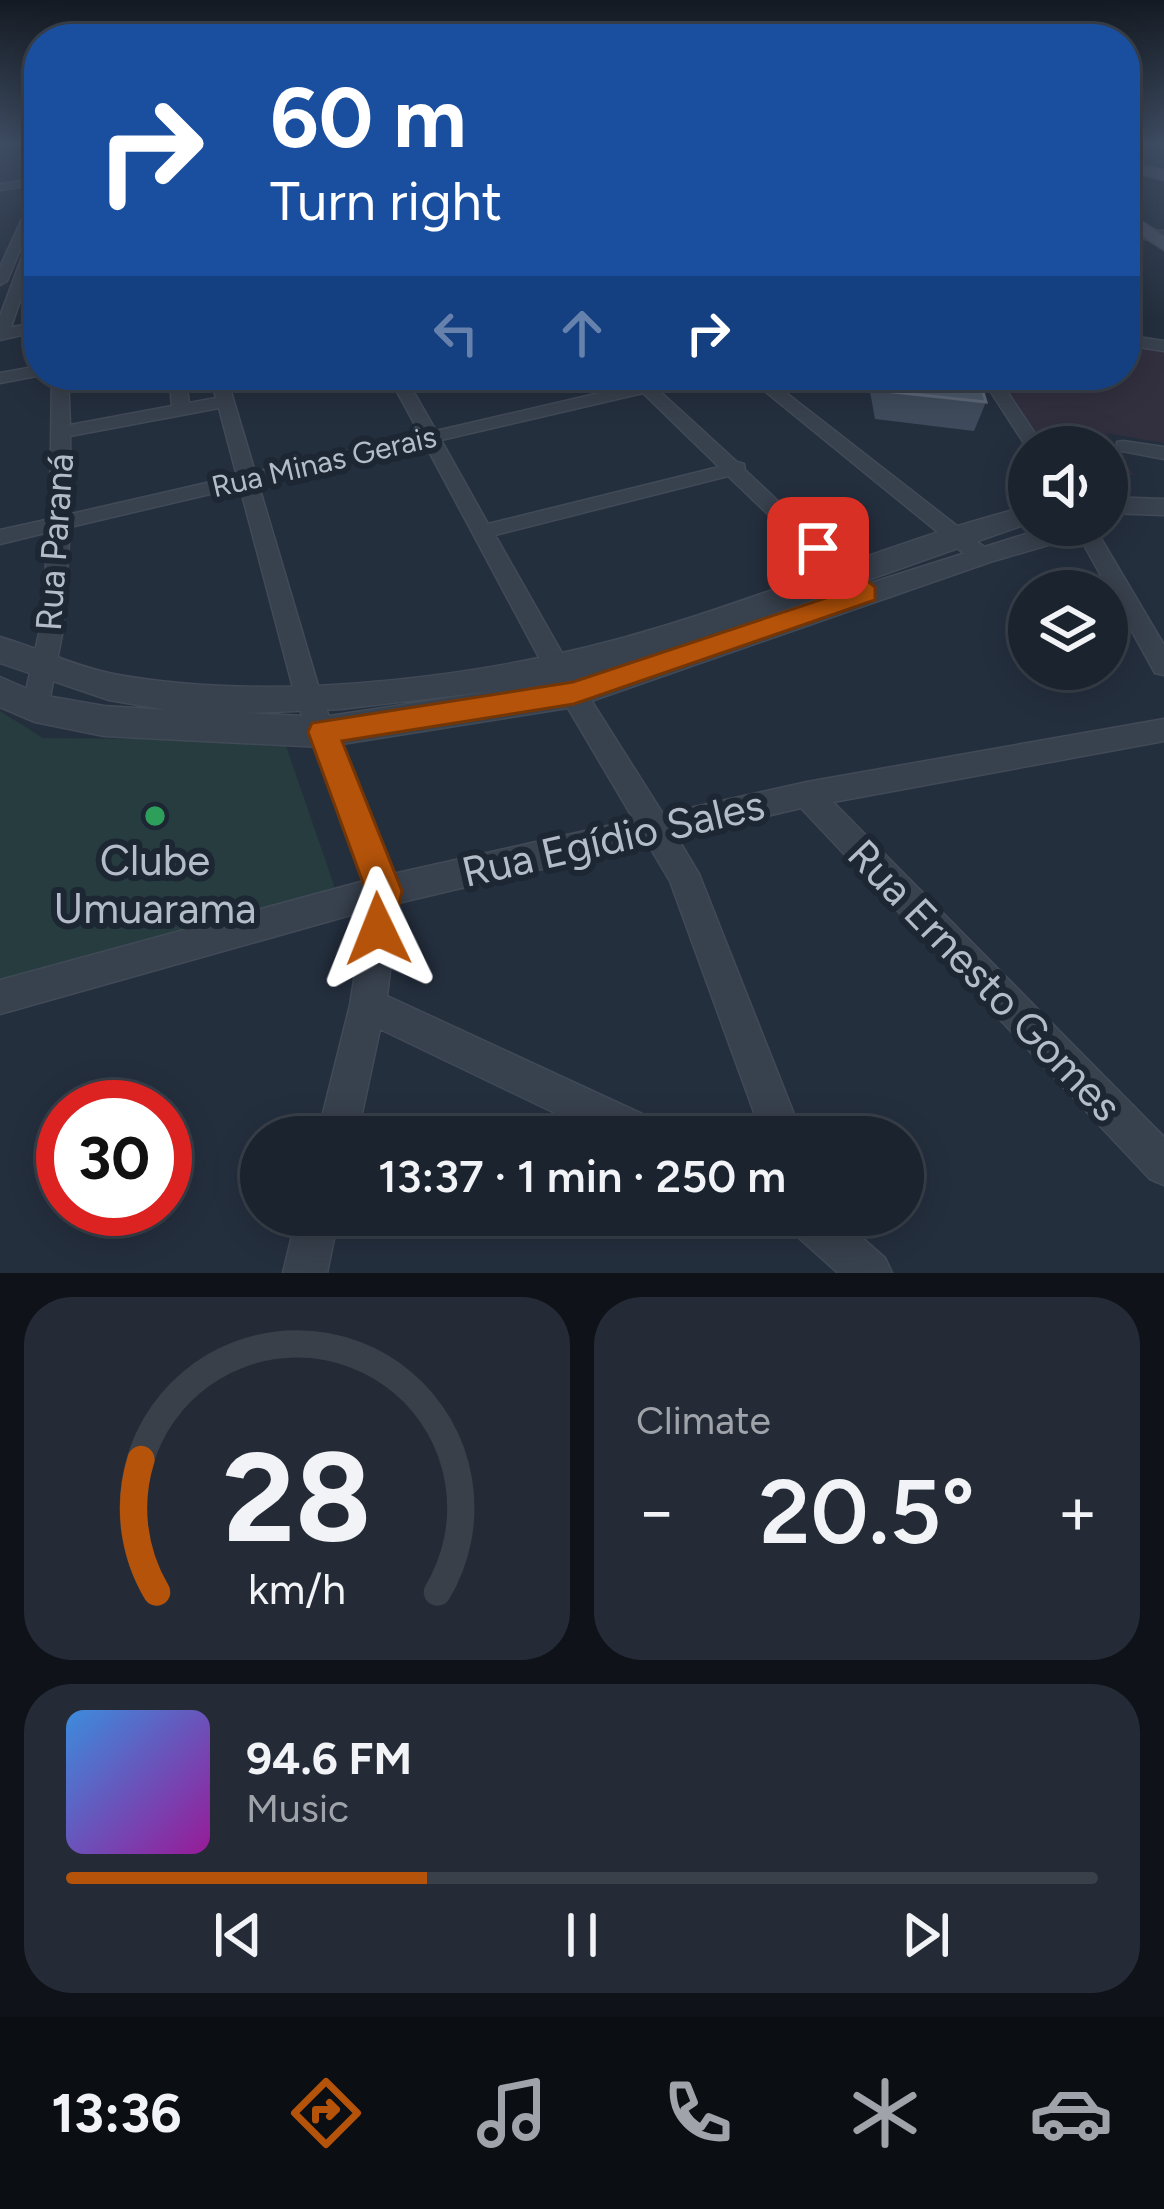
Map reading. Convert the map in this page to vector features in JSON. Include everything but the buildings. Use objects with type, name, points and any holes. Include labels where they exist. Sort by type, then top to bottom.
[{"type":"street","points":[[0,281],[24,227]]},
{"type":"street","points":[[16,245],[24,242]]},
{"type":"street","points":[[0,334],[24,272]]},
{"type":"street","name":"Rua Paraná","points":[[35,708],[46,672],[61,390]]},
{"type":"street","points":[[179,390],[181,409]]},
{"type":"street","points":[[223,390],[309,699],[384,891],[368,1005],[342,1116]]},
{"type":"street","points":[[404,390],[566,681],[682,874],[774,1116]]},
{"type":"street","name":"Rua Minas Gerais","points":[[0,537],[429,437],[606,390]]},
{"type":"street","points":[[650,390],[855,584]]},
{"type":"street","points":[[772,390],[968,545],[1008,538]]},
{"type":"street","points":[[998,390],[1021,426]]},
{"type":"street","points":[[62,431],[227,401]]},
{"type":"street","points":[[1128,447],[1164,453]]},
{"type":"street","points":[[482,532],[737,468]]},
{"type":"street","points":[[1128,508],[1164,507]]},
{"type":"street","points":[[0,691],[35,708],[104,721],[323,732],[566,681],[968,545],[1008,525]]},
{"type":"street","points":[[1096,546],[1164,666]]},
{"type":"street","points":[[0,650],[46,672],[212,699],[309,699],[566,681]]},
{"type":"street","name":"Rua Egídio Sales","points":[[0,997],[384,891],[807,794],[1156,739]]},
{"type":"street","name":"Rua Ernesto Gomes","points":[[807,794],[1164,1165]]},
{"type":"street","points":[[368,1005],[603,1116]]},
{"type":"street","points":[[304,1273],[313,1236]]},
{"type":"street","points":[[831,1236],[870,1273]]},
{"type":"shaded area","points":[[1140,344],[1164,348],[1164,443],[1128,437],[1128,426],[1026,426],[1001,390],[1140,390]]},
{"type":"green space","name":"Clube Umuarama","points":[[0,711],[43,738],[284,740],[336,891],[0,980]]},
{"type":"place","name":"Clube Umuarama","points":[[155,816]]},
{"type":"route","points":[[378,929],[384,891],[323,732],[574,693],[866,594],[818,548]]}]
